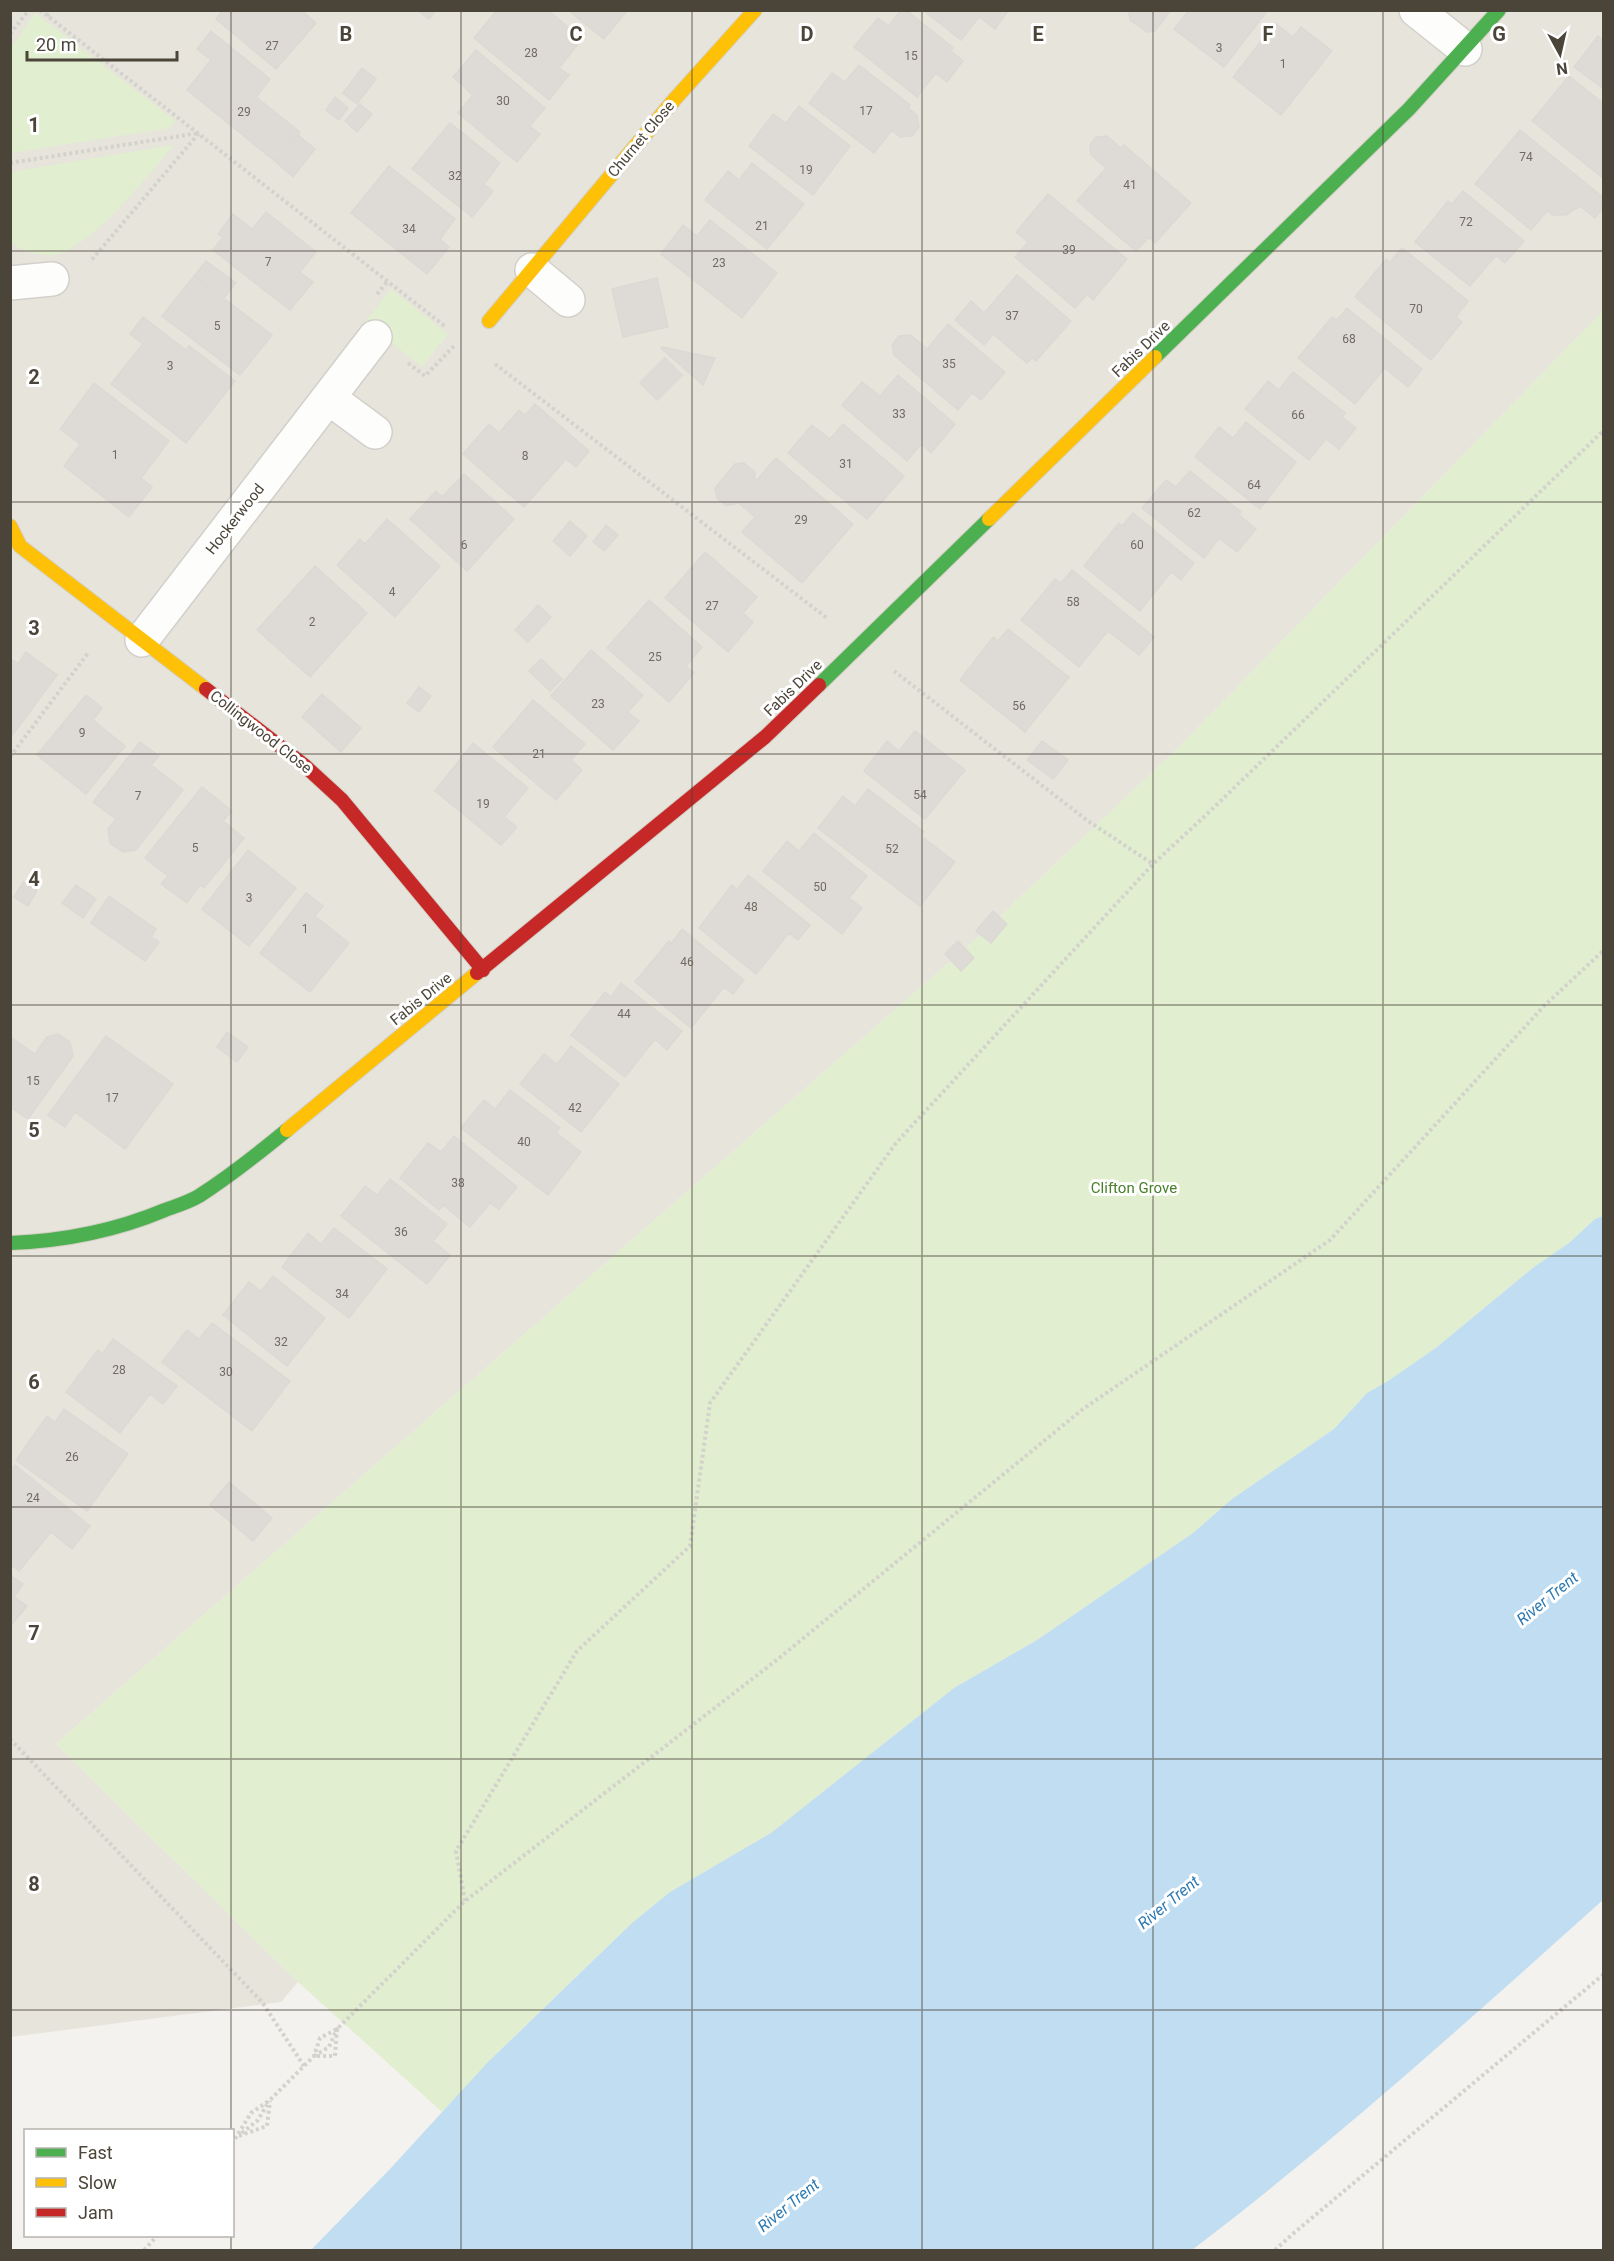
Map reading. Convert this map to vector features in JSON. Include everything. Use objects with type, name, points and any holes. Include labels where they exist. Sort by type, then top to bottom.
[{"type":"street","name":"Churnet Close","points":[[489,321],[674,100],[755,10]]},
{"type":"street","points":[[1416,10],[1465,49]]},
{"type":"street","name":"Fabis Drive","points":[[10,1243],[42,1242],[88,1234],[139,1221],[197,1197],[244,1165],[765,737],[862,645],[1409,109],[1498,10]]},
{"type":"street","points":[[532,270],[568,300]]},
{"type":"street","points":[[10,283],[51,279]]},
{"type":"street","name":"Hockerwood","points":[[142,640],[375,337]]},
{"type":"street","points":[[328,398],[375,432]]},
{"type":"street","name":"Collingwood Close","points":[[10,526],[20,546],[304,765],[342,800],[483,970]]},
{"type":"path","points":[[10,34],[29,10]]},
{"type":"path","points":[[40,10],[452,331]]},
{"type":"path","points":[[47,16],[51,10]]},
{"type":"path","points":[[10,164],[199,133]]},
{"type":"path","points":[[51,279],[87,266],[199,133]]},
{"type":"path","points":[[488,359],[1088,821],[1153,864]]},
{"type":"path","points":[[465,1901],[456,1851],[577,1651],[690,1546],[710,1403],[896,1143],[1153,864],[1604,430]]},
{"type":"path","points":[[10,757],[113,618]]},
{"type":"path","points":[[314,2056],[320,2038],[337,2029],[465,1901],[778,1659],[1083,1409],[1330,1239],[1543,1007],[1604,950]]},
{"type":"path","points":[[10,1739],[262,2002],[304,2066]]},
{"type":"path","points":[[1275,2250],[1604,1974]]},
{"type":"path","points":[[314,2056],[335,2056],[337,2029]]},
{"type":"path","points":[[239,2136],[251,2113],[270,2100],[314,2056],[328,2047],[337,2029]]},
{"type":"path","points":[[239,2136],[267,2126],[270,2100]]},
{"type":"path","points":[[234,2142],[258,2120],[270,2100]]},
{"type":"path","points":[[144,2250],[155,2237]]},
{"type":"shaded area","points":[[10,11],[1604,11],[1603,311],[1176,750],[978,937],[56,1744],[298,1982],[281,2002],[11,2037]]},
{"type":"green space","points":[[35,13],[176,121],[170,128],[11,153],[11,48]]},
{"type":"green space","points":[[174,145],[121,206],[76,245],[58,254],[44,255],[23,250],[11,240],[11,172]]},
{"type":"green space","points":[[391,289],[448,334],[422,367],[365,322]]},
{"type":"green space","name":"Clifton Grove","points":[[1603,311],[1603,1216],[1595,1219],[1569,1243],[1534,1267],[1437,1347],[1367,1393],[1334,1429],[1232,1499],[1193,1533],[1037,1640],[954,1688],[771,1833],[670,1892],[632,1923],[498,2052],[442,2112],[298,1982],[56,1744],[978,937],[1176,750]]},
{"type":"water","name":"River Trent","points":[[1603,1216],[1603,1900],[1401,2079],[1245,2209],[1192,2250],[311,2250],[390,2169],[487,2063],[632,1923],[670,1892],[771,1833],[954,1688],[1037,1640],[1193,1533],[1232,1499],[1334,1429],[1367,1393],[1437,1347],[1534,1267],[1569,1243],[1595,1219]]},
{"type":"building","points":[[223,10],[301,10],[316,23],[276,69],[216,19]]},
{"type":"building","points":[[417,10],[436,10],[429,19]]},
{"type":"building","points":[[497,10],[548,10],[582,39],[559,68],[569,75],[549,100],[474,38]]},
{"type":"building","points":[[568,10],[625,10],[626,12],[604,39]]},
{"type":"building","points":[[901,10],[906,10],[953,48],[951,51],[963,61],[947,82],[936,73],[917,97],[854,47],[878,18],[889,26]]},
{"type":"building","points":[[923,10],[1009,10],[995,29],[979,17],[961,40]]},
{"type":"building","points":[[1129,10],[1171,10],[1155,31],[1147,32],[1130,20]]},
{"type":"building","points":[[1189,10],[1268,10],[1224,67],[1174,29]]},
{"type":"building","points":[[1275,23],[1293,37],[1301,27],[1332,51],[1281,115],[1233,77]]},
{"type":"building","points":[[211,31],[270,79],[256,97],[300,132],[276,162],[187,90],[211,60],[197,49]]},
{"type":"building","points":[[1598,36],[1604,41],[1604,89],[1574,67]]},
{"type":"building","points":[[476,50],[545,108],[530,126],[540,134],[517,162],[458,113],[473,95],[453,77]]},
{"type":"building","points":[[859,65],[910,105],[908,108],[917,115],[919,127],[912,136],[900,137],[892,130],[874,153],[809,103],[832,73],[845,82]]},
{"type":"building","points":[[362,68],[376,79],[357,104],[343,93]]},
{"type":"building","points":[[1569,76],[1604,104],[1604,179],[1532,121]]},
{"type":"building","points":[[335,97],[348,108],[339,120],[326,110]]},
{"type":"building","points":[[360,104],[372,114],[357,132],[345,121]]},
{"type":"building","points":[[799,106],[850,146],[813,195],[749,146],[773,114],[786,123]]},
{"type":"building","points":[[450,123],[500,163],[484,184],[493,191],[472,217],[412,169]]},
{"type":"building","points":[[1520,130],[1604,198],[1604,207],[1595,218],[1580,206],[1566,215],[1553,215],[1547,211],[1531,230],[1475,184]]},
{"type":"building","points":[[298,135],[315,149],[293,177],[276,162]]},
{"type":"building","points":[[1107,136],[1121,148],[1124,145],[1191,203],[1155,243],[1149,237],[1136,251],[1077,201],[1106,168],[1091,155],[1090,145],[1096,137]]},
{"type":"building","points":[[752,163],[804,204],[767,249],[705,200],[728,171],[739,180]]},
{"type":"building","points":[[389,166],[455,219],[440,239],[449,247],[427,274],[351,213]]},
{"type":"building","points":[[1463,191],[1524,241],[1505,263],[1496,255],[1470,286],[1415,242],[1448,201],[1452,204]]},
{"type":"building","points":[[1048,194],[1127,259],[1093,300],[1087,294],[1075,308],[1015,257],[1028,242],[1016,232]]},
{"type":"building","points":[[266,212],[316,252],[300,272],[313,282],[290,310],[213,250],[223,237],[218,234],[233,214],[252,229]]},
{"type":"building","points":[[710,220],[777,273],[742,318],[661,254],[683,225],[697,236]]},
{"type":"building","points":[[1402,248],[1468,301],[1456,317],[1462,322],[1431,360],[1355,297],[1386,259],[1390,262]]},
{"type":"building","points":[[206,261],[236,283],[224,298],[194,276]]},
{"type":"building","points":[[1017,275],[1071,321],[1036,361],[1032,358],[1027,363],[993,334],[984,345],[955,320],[971,301],[984,313]]},
{"type":"building","points":[[194,276],[272,335],[240,375],[162,316]]},
{"type":"building","points":[[657,278],[668,327],[623,337],[612,289]]},
{"type":"building","points":[[1347,308],[1422,369],[1408,387],[1385,368],[1355,404],[1298,358],[1332,317],[1337,320]]},
{"type":"building","points":[[143,317],[186,350],[189,346],[235,381],[186,443],[111,384],[143,344],[130,334]]},
{"type":"building","points":[[948,324],[1005,372],[981,400],[972,393],[958,410],[894,355],[892,345],[899,336],[911,335],[927,349]]},
{"type":"building","points":[[661,348],[715,358],[703,385]]},
{"type":"building","points":[[665,358],[682,375],[657,400],[640,383]]},
{"type":"building","points":[[1293,372],[1345,413],[1342,417],[1356,428],[1339,449],[1326,439],[1309,460],[1245,409],[1268,381],[1279,390]]},
{"type":"building","points":[[898,375],[955,424],[931,453],[921,444],[907,461],[842,405],[862,382],[880,396]]},
{"type":"building","points":[[94,383],[169,441],[141,478],[152,487],[129,517],[64,466],[80,444],[60,429]]},
{"type":"building","points":[[535,404],[589,451],[576,467],[566,459],[524,507],[463,454],[489,424],[499,433],[519,410],[525,415]]},
{"type":"building","points":[[1246,422],[1296,462],[1260,509],[1195,457],[1219,427],[1233,438]]},
{"type":"building","points":[[843,424],[904,476],[867,519],[788,453],[812,425],[830,439]]},
{"type":"building","points":[[776,458],[853,524],[802,583],[742,532],[755,517],[739,503],[726,506],[717,498],[715,488],[735,464],[744,463],[755,472],[755,482]]},
{"type":"building","points":[[1190,471],[1241,512],[1239,515],[1256,529],[1237,552],[1219,538],[1204,558],[1142,508],[1166,480],[1176,487]]},
{"type":"building","points":[[464,474],[514,519],[467,571],[410,519],[436,491],[442,497]]},
{"type":"building","points":[[1133,513],[1194,563],[1181,580],[1171,572],[1140,611],[1084,566],[1119,523],[1122,526]]},
{"type":"building","points":[[387,519],[440,566],[395,617],[337,565],[360,539],[365,544]]},
{"type":"building","points":[[570,521],[587,536],[570,556],[553,541]]},
{"type":"building","points":[[606,525],[618,535],[604,551],[593,542]]},
{"type":"building","points":[[705,552],[757,597],[743,613],[753,622],[728,652],[665,598]]},
{"type":"building","points":[[315,566],[367,613],[310,677],[257,630]]},
{"type":"building","points":[[1072,570],[1154,637],[1139,655],[1108,631],[1079,667],[1021,620],[1055,579],[1061,583]]},
{"type":"building","points":[[649,600],[702,647],[686,666],[694,673],[669,702],[607,648]]},
{"type":"building","points":[[538,605],[551,617],[528,642],[515,630]]},
{"type":"building","points":[[1008,629],[1069,677],[1025,732],[960,680],[993,637],[998,641]]},
{"type":"building","points":[[591,650],[643,695],[628,712],[639,721],[613,750],[551,696]]},
{"type":"building","points":[[26,652],[57,675],[11,737],[10,658],[18,664]]},
{"type":"building","points":[[541,659],[562,679],[550,691],[529,671]]},
{"type":"building","points":[[419,687],[431,696],[419,712],[407,703]]},
{"type":"building","points":[[322,694],[361,728],[341,752],[302,717]]},
{"type":"building","points":[[86,695],[102,708],[93,720],[125,746],[86,794],[37,755]]},
{"type":"building","points":[[533,700],[585,744],[571,760],[582,770],[556,800],[493,747]]},
{"type":"building","points":[[915,731],[965,770],[925,819],[864,771],[887,741],[899,751]]},
{"type":"building","points":[[1042,741],[1068,760],[1053,779],[1027,760]]},
{"type":"building","points":[[140,742],[159,756],[151,765],[183,790],[136,850],[123,852],[110,843],[108,829],[116,819],[93,802]]},
{"type":"building","points":[[473,743],[528,788],[504,817],[517,827],[501,845],[435,791]]},
{"type":"building","points":[[202,787],[232,811],[223,821],[244,838],[204,888],[200,885],[187,903],[161,884],[168,876],[145,858]]},
{"type":"building","points":[[868,789],[924,832],[921,836],[955,862],[920,906],[818,828],[843,796],[855,806]]},
{"type":"building","points":[[814,833],[867,876],[849,898],[862,908],[842,934],[763,871],[787,841],[799,851]]},
{"type":"building","points":[[248,850],[296,888],[249,946],[202,909]]},
{"type":"building","points":[[748,875],[810,925],[798,940],[789,933],[756,974],[699,928],[732,885],[737,890]]},
{"type":"building","points":[[23,882],[37,891],[28,906],[14,897]]},
{"type":"building","points":[[76,885],[96,899],[83,918],[62,903]]},
{"type":"building","points":[[306,893],[323,906],[315,916],[349,943],[310,992],[260,953]]},
{"type":"building","points":[[109,896],[156,929],[151,937],[159,942],[145,961],[91,923]]},
{"type":"building","points":[[993,911],[1007,924],[991,943],[976,931]]},
{"type":"building","points":[[682,929],[744,980],[733,994],[724,987],[691,1028],[635,982]]},
{"type":"building","points":[[958,941],[974,958],[961,971],[945,954]]},
{"type":"building","points":[[621,983],[682,1031],[667,1050],[655,1039],[625,1077],[571,1035],[605,992],[611,997]]},
{"type":"building","points":[[227,1032],[248,1047],[237,1062],[217,1047]]},
{"type":"building","points":[[58,1034],[70,1042],[73,1056],[28,1119],[10,1107],[10,1037],[35,1054],[47,1037]]},
{"type":"building","points":[[106,1036],[173,1084],[125,1149],[75,1112],[65,1127],[48,1115]]},
{"type":"building","points":[[571,1046],[619,1084],[581,1132],[520,1084],[544,1054],[557,1064]]},
{"type":"building","points":[[510,1090],[560,1128],[556,1133],[581,1152],[548,1195],[461,1128],[484,1100],[495,1109]]},
{"type":"building","points":[[454,1136],[517,1187],[499,1209],[490,1203],[470,1227],[443,1205],[439,1210],[400,1178],[428,1143],[441,1152]]},
{"type":"building","points":[[390,1179],[447,1224],[433,1241],[450,1255],[427,1284],[341,1216],[365,1186],[377,1195]]},
{"type":"building","points":[[334,1228],[387,1269],[349,1318],[282,1267],[308,1233],[321,1244]]},
{"type":"building","points":[[273,1276],[325,1318],[287,1366],[223,1315],[249,1282],[261,1291]]},
{"type":"building","points":[[212,1323],[290,1381],[252,1431],[162,1362],[187,1330],[199,1339]]},
{"type":"building","points":[[113,1339],[177,1386],[163,1404],[150,1394],[120,1433],[66,1392],[98,1350],[102,1354]]},
{"type":"building","points":[[64,1409],[128,1454],[87,1511],[16,1460],[47,1416],[55,1422]]},
{"type":"building","points":[[15,1465],[90,1526],[72,1549],[51,1532],[19,1571],[10,1564],[10,1470]]},
{"type":"building","points":[[229,1482],[272,1518],[253,1541],[210,1505]]},
{"type":"building","points":[[10,1575],[23,1584],[14,1597],[27,1606],[10,1627]]},
{"type":"traffic: fast","points":[[1155,357],[1409,109],[1499,10]]},
{"type":"traffic: fast","points":[[819,685],[989,519]]},
{"type":"traffic: fast","points":[[10,1243],[89,1234],[127,1224],[187,1202],[222,1180],[287,1130]]},
{"type":"traffic: slow","points":[[489,321],[674,100],[755,10]]},
{"type":"traffic: slow","points":[[989,519],[1155,357]]},
{"type":"traffic: slow","points":[[10,526],[20,546],[206,689]]},
{"type":"traffic: slow","points":[[287,1130],[477,973]]},
{"type":"traffic: jam","points":[[477,973],[765,737],[819,685]]},
{"type":"traffic: jam","points":[[206,689],[304,765],[342,800],[483,970]]}]
